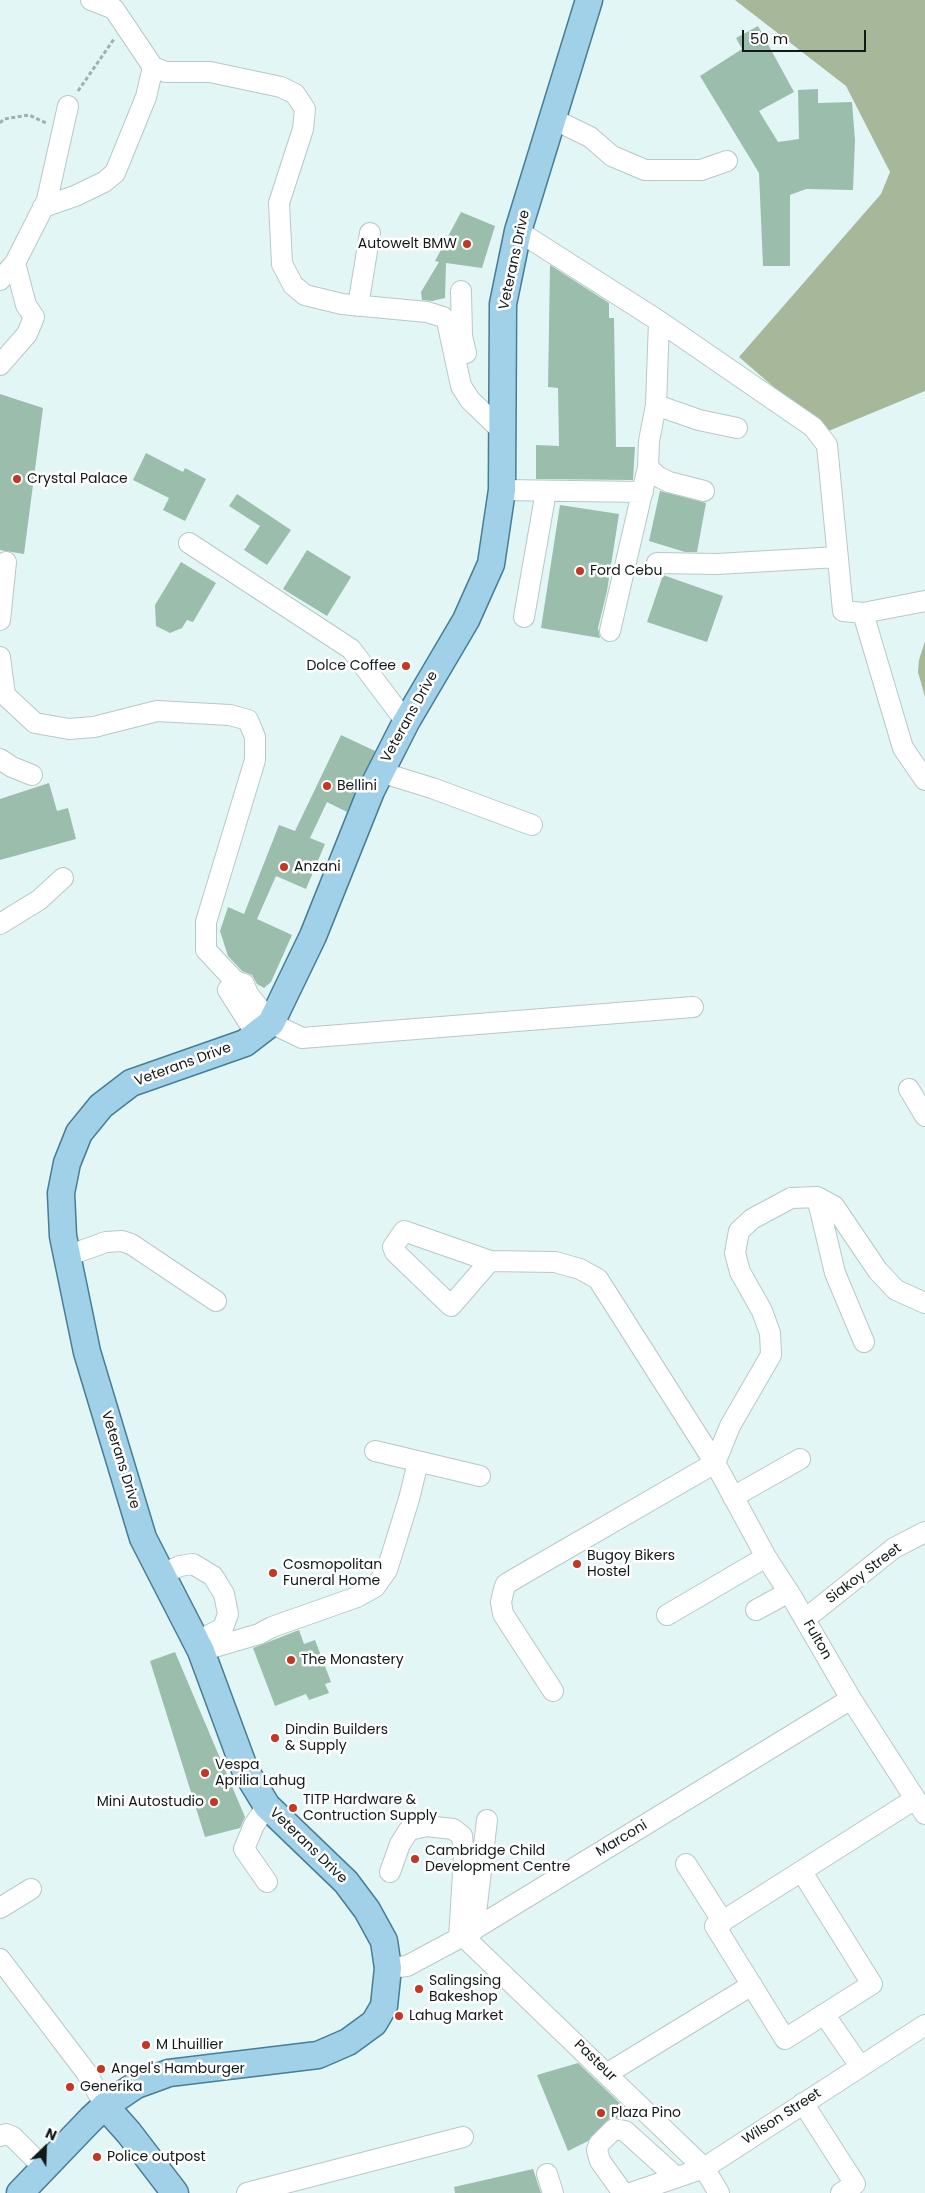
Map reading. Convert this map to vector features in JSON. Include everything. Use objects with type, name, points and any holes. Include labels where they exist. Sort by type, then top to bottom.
[{"type":"main road","name":"Veterans Drive","points":[[20,2193],[105,2106],[136,2085],[169,2073],[250,2065],[318,2054],[348,2042],[374,2023],[384,2006],[388,1968],[384,1941],[367,1910],[346,1882],[267,1806],[245,1770],[199,1647],[143,1538],[92,1370],[63,1236],[60,1193],[67,1163],[79,1133],[101,1106],[131,1084],[245,1043],[264,1028],[313,936],[380,772],[406,722],[466,620],[492,564],[502,490],[504,304],[518,231],[589,0]]},
{"type":"main road","points":[[105,2106],[129,2133],[175,2193]]},
{"type":"street","points":[[91,0],[121,11],[154,67],[166,72],[210,72],[281,87],[296,94],[305,109],[303,129],[280,204],[282,264],[298,291],[358,306],[427,312],[443,317],[447,321],[461,386],[470,400],[502,419]]},
{"type":"street","points":[[43,207],[75,196],[104,182],[115,172],[146,97],[154,67]]},
{"type":"street","points":[[0,280],[14,264],[47,200],[68,106]]},
{"type":"street","points":[[553,119],[590,137],[612,156],[644,170],[701,170],[727,161]]},
{"type":"street","points":[[518,231],[659,321],[813,427],[827,445],[843,611],[863,613],[925,601]]},
{"type":"street","points":[[358,306],[370,233]]},
{"type":"street","points":[[0,365],[27,334],[34,317],[26,305],[14,264]]},
{"type":"street","points":[[461,291],[462,336],[473,382],[481,398],[502,419]]},
{"type":"street","points":[[610,631],[648,467],[649,441],[656,405],[659,321]]},
{"type":"street","points":[[656,405],[699,420],[737,428]]},
{"type":"street","points":[[648,467],[657,476],[669,482],[704,491]]},
{"type":"street","points":[[502,490],[642,492]]},
{"type":"street","points":[[524,617],[546,491]]},
{"type":"street","points":[[189,543],[351,649],[406,722]]},
{"type":"street","points":[[657,563],[717,564],[837,557]]},
{"type":"street","points":[[0,620],[6,562]]},
{"type":"street","points":[[863,613],[903,748],[925,780]]},
{"type":"street","points":[[0,657],[2,698],[35,723],[69,729],[94,727],[157,711],[230,715],[248,720],[255,737],[255,760],[206,922],[206,950],[235,981],[228,990],[264,1028],[302,1038],[693,1007]]},
{"type":"street","points":[[0,759],[12,768],[32,776]]},
{"type":"street","points":[[380,772],[432,788],[532,825]]},
{"type":"street","points":[[0,924],[39,900],[63,878]]},
{"type":"street","points":[[909,1088],[925,1116]]},
{"type":"street","points":[[817,1197],[835,1273],[864,1342]]},
{"type":"street","points":[[553,1691],[504,1614],[501,1599],[506,1584],[715,1464],[730,1426],[770,1355],[770,1333],[762,1311],[740,1272],[735,1253],[739,1231],[752,1219],[792,1198],[817,1197],[834,1206],[878,1271],[896,1290],[925,1303]]},
{"type":"street","name":"Fulton","points":[[490,1261],[451,1306],[395,1252],[393,1247],[404,1231],[490,1261],[554,1262],[580,1269],[598,1280],[715,1464],[766,1557],[805,1619],[850,1699],[920,1806]]},
{"type":"street","points":[[67,1256],[106,1242],[122,1241],[130,1244],[216,1301]]},
{"type":"street","points":[[375,1451],[480,1476]]},
{"type":"street","points":[[733,1497],[800,1459]]},
{"type":"street","points":[[199,1647],[258,1634],[272,1627],[357,1597],[375,1587],[387,1570],[410,1499],[418,1462]]},
{"type":"street","name":"Siakoy Street","points":[[805,1619],[894,1548],[925,1532]]},
{"type":"street","points":[[667,1616],[766,1557]]},
{"type":"street","points":[[162,1574],[180,1566],[193,1564],[213,1576],[224,1594],[228,1614],[223,1628],[199,1647]]},
{"type":"street","points":[[756,1610],[789,1592]]},
{"type":"street","name":"Marconi","points":[[388,1968],[407,1966],[466,1935],[850,1699]]},
{"type":"street","points":[[267,1806],[254,1825],[244,1849],[267,1882]]},
{"type":"street","points":[[802,1872],[872,1984],[785,2039],[715,1926],[802,1872],[920,1806]]},
{"type":"street","points":[[466,1935],[487,1820]]},
{"type":"street","points":[[390,1872],[400,1844],[409,1830],[427,1826],[453,1829],[462,1836],[466,1935]]},
{"type":"street","points":[[686,1864],[723,1922]]},
{"type":"street","points":[[0,1908],[31,1889]]},
{"type":"street","name":"Pasteur","points":[[466,1935],[704,2168],[719,2193]]},
{"type":"street","points":[[0,1959],[86,2072],[105,2106]]},
{"type":"street","points":[[608,2074],[752,1985]]},
{"type":"street","points":[[824,2014],[860,2066]]},
{"type":"street","name":"Wilson Street","points":[[631,2193],[704,2168],[925,2025]]},
{"type":"street","points":[[803,2103],[855,2184],[841,2193]]},
{"type":"street","points":[[623,2193],[600,2161],[597,2150],[599,2144],[614,2129],[625,2131],[676,2177]]},
{"type":"street","points":[[0,2136],[6,2134],[13,2137],[44,2168]]},
{"type":"street","points":[[247,2193],[463,2137]]},
{"type":"street","points":[[547,2174],[553,2193]]},
{"type":"path","points":[[68,106],[121,11]]},
{"type":"path","points":[[0,123],[4,119],[29,115]]},
{"type":"green space","points":[[735,0],[925,0],[925,391],[826,432],[739,357],[881,194],[890,172],[846,86]]},
{"type":"green space","points":[[925,641],[925,697],[918,672],[919,660]]},
{"type":"building","points":[[758,26],[794,92],[759,111],[778,142],[799,139],[798,90],[818,89],[818,103],[852,102],[855,140],[853,190],[806,189],[790,195],[790,266],[763,266],[759,173],[700,76],[742,49],[736,38]]},
{"type":"building","name":"Autowelt BMW","points":[[461,212],[495,226],[482,268],[446,263],[445,298],[432,301],[422,300],[421,292],[439,262],[435,261]]},
{"type":"building","points":[[550,265],[609,303],[609,318],[614,318],[616,447],[635,447],[633,480],[536,479],[536,445],[559,446],[558,388],[548,387]]},
{"type":"building","name":"Crystal Palace","points":[[0,394],[43,408],[24,554],[0,550]]},
{"type":"building","points":[[146,453],[183,472],[185,468],[206,479],[185,521],[163,510],[169,498],[133,480]]},
{"type":"building","points":[[660,491],[706,503],[697,552],[685,552],[649,541]]},
{"type":"building","points":[[237,494],[291,530],[267,565],[244,550],[260,526],[229,506]]},
{"type":"building","name":"Ford Cebu","points":[[560,505],[619,514],[607,591],[598,628],[600,638],[541,628]]},
{"type":"building","points":[[307,550],[351,577],[327,616],[283,589]]},
{"type":"building","points":[[181,562],[216,583],[193,622],[187,620],[182,628],[170,633],[156,626],[155,605]]},
{"type":"building","points":[[663,575],[723,596],[707,642],[647,622]]},
{"type":"building","points":[[341,735],[375,751],[347,812],[327,802],[310,838],[325,844],[306,889],[276,876],[257,919],[292,935],[271,982],[264,988],[257,984],[252,975],[242,971],[228,956],[220,931],[228,907],[244,914],[279,825],[295,831]]},
{"type":"building","points":[[49,783],[57,811],[68,808],[76,839],[0,860],[0,799]]},
{"type":"building","name":"The Monastery","points":[[299,1630],[304,1644],[315,1640],[331,1682],[325,1684],[329,1693],[309,1700],[306,1694],[275,1706],[253,1648]]},
{"type":"building","points":[[175,1652],[245,1817],[240,1828],[205,1837],[150,1661]]},
{"type":"building","points":[[578,2063],[632,2115],[627,2119],[610,2118],[588,2141],[568,2151],[537,2075]]},
{"type":"building","points":[[533,2169],[541,2193],[455,2193],[454,2187]]},
{"type":"place","name":"Autowelt BMW","points":[[467,244]]},
{"type":"place","name":"Crystal Palace","points":[[17,479]]},
{"type":"place","name":"Ford Cebu","points":[[580,571]]},
{"type":"place","name":"Dolce Coffee","points":[[406,666]]},
{"type":"place","name":"Bellini","points":[[327,786]]},
{"type":"place","name":"Anzani","points":[[284,867]]},
{"type":"place","name":"Bugoy Bikers Hostel","points":[[577,1564]]},
{"type":"place","name":"Cosmopolitan Funeral Home","points":[[273,1573]]},
{"type":"place","name":"The Monastery","points":[[291,1660]]},
{"type":"place","name":"Dindin Builders & Supply","points":[[275,1738]]},
{"type":"place","name":"Vespa Aprilia Lahug","points":[[205,1773]]},
{"type":"place","name":"Mini Autostudio","points":[[214,1802]]},
{"type":"place","name":"TITP Hardware & Contruction Supply","points":[[293,1808]]},
{"type":"place","name":"Cambridge Child Development Centre","points":[[415,1859]]},
{"type":"place","name":"Salingsing Bakeshop","points":[[419,1989]]},
{"type":"place","name":"Lahug Market","points":[[399,2016]]},
{"type":"place","name":"M Lhuillier","points":[[146,2045]]},
{"type":"place","name":"Angel's Hamburger","points":[[101,2069]]},
{"type":"place","name":"Generika","points":[[70,2087]]},
{"type":"place","name":"Plaza Pino","points":[[601,2113]]},
{"type":"place","name":"Police outpost","points":[[97,2157]]}]
